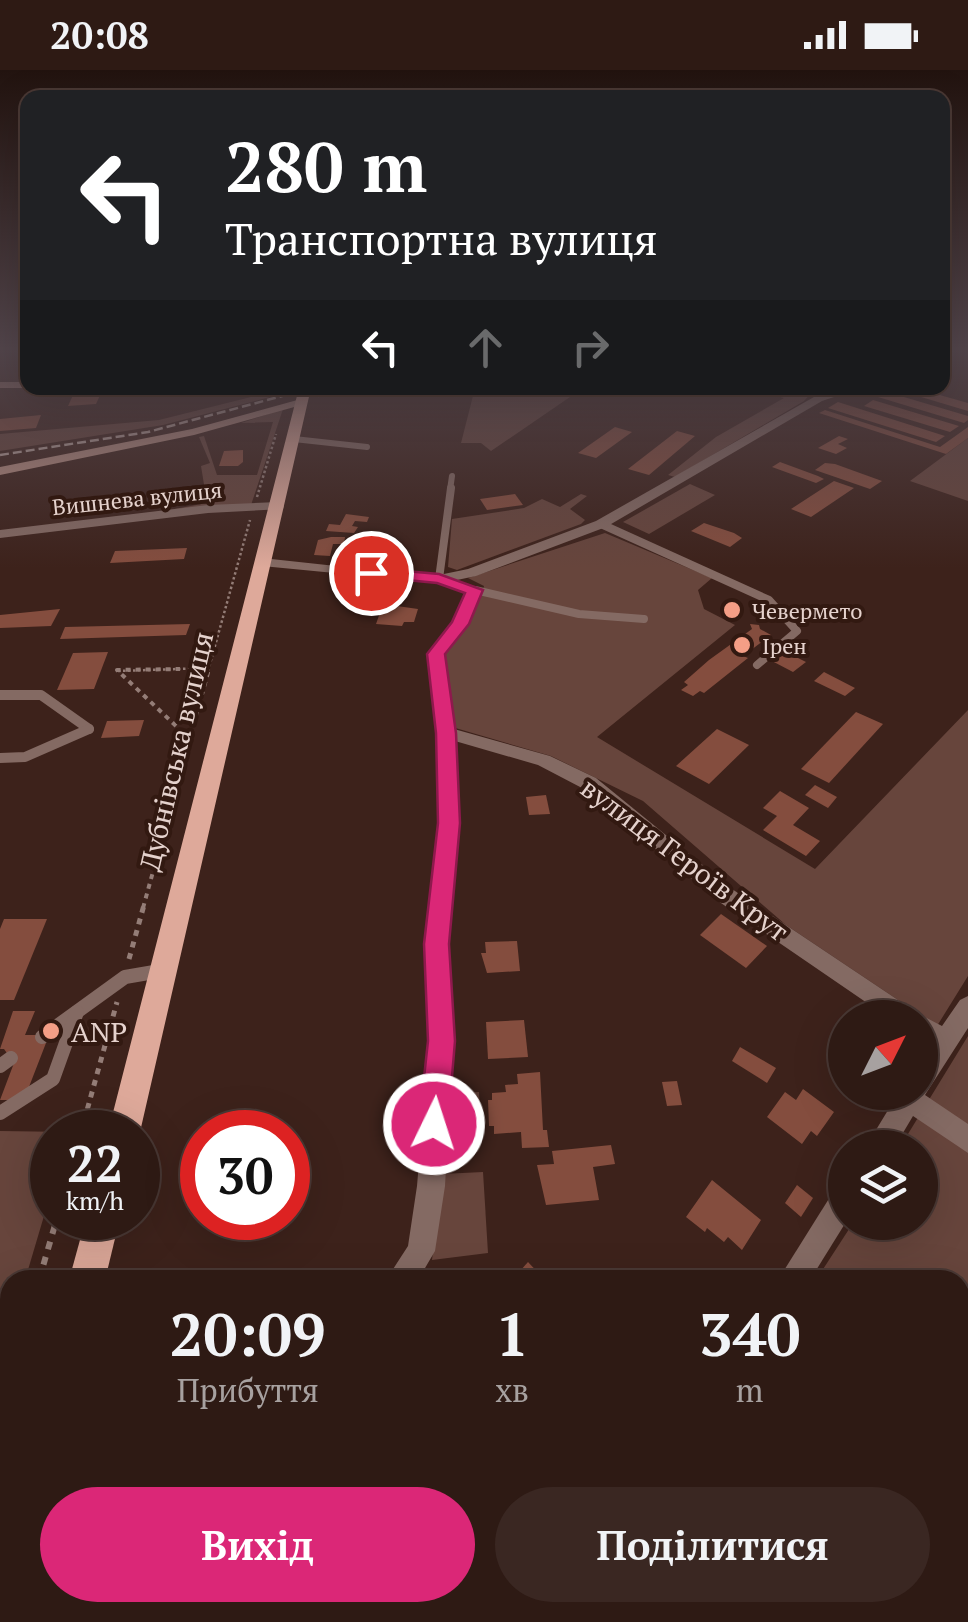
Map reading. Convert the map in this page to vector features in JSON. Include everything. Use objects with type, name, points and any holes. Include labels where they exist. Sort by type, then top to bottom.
[{"type":"main road","name":"Дубнівська вулиця","points":[[129,1110],[295,423]]},
{"type":"main road","points":[[90,1270],[97,1240]]},
{"type":"street","points":[[0,471],[221,423]]},
{"type":"street","points":[[439,579],[472,573],[601,524],[776,423]]},
{"type":"street","name":"Вишнева вулиця","points":[[0,534],[278,506]]},
{"type":"street","points":[[262,562],[439,579],[475,590],[460,624],[436,654],[446,733],[449,823],[436,944],[441,1041],[431,1186],[421,1250],[408,1270]]},
{"type":"street","name":"вулиця Героїв Крут","points":[[446,733],[544,760],[589,783],[724,895],[882,1000]]},
{"type":"street","points":[[938,1054],[968,1007]]},
{"type":"street","points":[[938,1036],[946,1042]]},
{"type":"street","points":[[935,1110],[968,1140]]},
{"type":"street","points":[[799,1270],[828,1225]]},
{"type":"lane","points":[[294,439],[367,448]]},
{"type":"lane","points":[[439,579],[452,476]]},
{"type":"lane","points":[[601,524],[769,600],[797,631],[758,665]]},
{"type":"lane","points":[[475,590],[579,614],[644,619]]},
{"type":"lane","points":[[0,695],[40,696],[89,729],[25,758],[0,758]]},
{"type":"lane","points":[[42,1037],[125,977],[164,970]]},
{"type":"lane","points":[[0,1113],[54,1079],[77,1012]]},
{"type":"path","points":[[87,1110],[254,507],[287,423]]},
{"type":"path","points":[[176,726],[117,670],[208,668]]},
{"type":"path","points":[[42,1270],[51,1240]]},
{"type":"shaded area","points":[[120,423],[169,423],[0,451],[0,434]]},
{"type":"shaded area","points":[[273,423],[278,423],[251,505],[169,510],[207,503],[201,466],[210,463],[199,437],[204,436],[217,475],[257,475]]},
{"type":"shaded area","points":[[466,423],[531,423],[491,451],[481,443],[461,443]]},
{"type":"shaded area","points":[[740,423],[766,423],[675,477],[668,475]]},
{"type":"shaded area","points":[[968,438],[968,501],[910,481]]},
{"type":"shaded area","points":[[690,484],[715,495],[649,534],[623,522]]},
{"type":"shaded area","points":[[581,494],[587,496],[570,509],[585,520],[581,524],[457,570],[448,567],[452,519],[524,508],[542,499],[560,507]]},
{"type":"shaded area","points":[[605,533],[712,578],[698,590],[704,609],[735,625],[597,737],[815,869],[968,710],[968,976],[938,1024],[938,1000],[898,1000],[786,925],[643,801],[551,756],[452,727],[442,655],[467,623],[481,596],[484,586],[468,578]]},
{"type":"shaded area","points":[[968,1036],[968,1270],[822,1270],[842,1240],[938,1240],[938,1130],[910,1130],[923,1110],[938,1110],[938,1085]]},
{"type":"shaded area","points":[[479,1092],[481,1132],[444,1135],[443,1094]]},
{"type":"shaded area","points":[[0,1131],[30,1131],[30,1240],[37,1240],[28,1270],[0,1270]]},
{"type":"shaded area","points":[[483,1172],[488,1253],[432,1260],[442,1174]]},
{"type":"building","points":[[0,423],[38,423],[36,428],[0,431]]},
{"type":"building","points":[[851,423],[867,423],[940,447],[968,427],[968,438],[946,454]]},
{"type":"building","points":[[877,423],[905,423],[945,436],[936,442]]},
{"type":"building","points":[[922,423],[959,426],[950,432]]},
{"type":"building","points":[[615,427],[632,432],[596,458],[578,453]]},
{"type":"building","points":[[677,431],[695,436],[649,475],[628,469]]},
{"type":"building","points":[[839,436],[848,439],[838,444],[847,448],[836,454],[818,448]]},
{"type":"building","points":[[243,450],[243,462],[238,466],[219,466],[224,451]]},
{"type":"building","points":[[780,462],[824,479],[816,483],[772,467]]},
{"type":"building","points":[[825,463],[882,481],[870,489],[815,470]]},
{"type":"building","points":[[834,481],[854,488],[811,517],[791,509]]},
{"type":"building","points":[[515,494],[523,505],[487,510],[480,499]]},
{"type":"building","points":[[346,514],[369,517],[367,522],[355,521],[352,526],[358,527],[354,533],[326,531],[329,524],[340,525]]},
{"type":"building","points":[[704,523],[742,538],[730,547],[691,531]]},
{"type":"building","points":[[345,537],[344,544],[333,544],[330,556],[314,555],[318,540]]},
{"type":"building","points":[[187,548],[184,559],[110,563],[115,551]]},
{"type":"building","points":[[383,604],[418,609],[414,622],[404,622],[402,626],[376,624]]},
{"type":"building","points":[[60,609],[51,626],[0,628],[0,615]]},
{"type":"building","points":[[190,624],[186,635],[60,639],[65,627]]},
{"type":"building","points":[[750,624],[759,625],[771,635],[704,693],[693,696],[681,690],[688,685],[684,682],[709,660],[752,629]]},
{"type":"building","points":[[782,650],[806,662],[793,672],[770,660]]},
{"type":"building","points":[[108,652],[94,689],[57,690],[73,653]]},
{"type":"building","points":[[824,672],[855,688],[845,696],[814,681]]},
{"type":"building","points":[[856,712],[883,724],[829,783],[801,769]]},
{"type":"building","points":[[144,720],[139,736],[101,738],[107,721]]},
{"type":"building","points":[[717,729],[749,745],[709,784],[676,766]]},
{"type":"building","points":[[815,785],[837,797],[828,808],[805,795]]},
{"type":"building","points":[[780,791],[809,808],[793,825],[820,841],[806,856],[763,830],[777,816],[763,808]]},
{"type":"building","points":[[546,795],[550,814],[529,815],[526,797]]},
{"type":"building","points":[[721,914],[767,946],[746,968],[700,935]]},
{"type":"building","points":[[4,919],[47,919],[14,1000],[0,1000],[0,929]]},
{"type":"building","points":[[517,941],[520,971],[487,973],[481,953],[486,953],[485,942]]},
{"type":"building","points":[[13,1011],[35,1011],[25,1035],[41,1035],[46,1043],[27,1092],[16,1100],[0,1100],[14,1063],[0,1049]]},
{"type":"building","points":[[524,1020],[528,1057],[488,1059],[486,1022]]},
{"type":"building","points":[[740,1047],[776,1068],[767,1083],[732,1061]]},
{"type":"building","points":[[540,1072],[543,1130],[547,1130],[549,1147],[522,1148],[521,1132],[494,1134],[494,1126],[489,1126],[488,1100],[492,1100],[492,1093],[506,1092],[505,1085],[518,1084],[517,1074]]},
{"type":"building","points":[[677,1081],[682,1105],[667,1106],[662,1082]]},
{"type":"building","points":[[803,1089],[834,1112],[817,1136],[811,1131],[802,1144],[767,1117],[785,1092],[796,1100]]},
{"type":"building","points":[[611,1145],[615,1164],[593,1167],[599,1200],[546,1205],[537,1165],[554,1164],[552,1151]]},
{"type":"building","points":[[712,1180],[761,1220],[742,1250],[728,1237],[724,1242],[686,1217]]},
{"type":"building","points":[[797,1185],[813,1198],[801,1217],[785,1203]]},
{"type":"railway","points":[[0,455],[180,423]]},
{"type":"place","name":"Чевермето","points":[[732,610]]},
{"type":"place","name":"Ірен","points":[[742,645]]},
{"type":"place","name":"ANP","points":[[51,1031]]},
{"type":"route","points":[[371,573],[439,579],[475,590],[460,624],[436,654],[446,733],[449,823],[436,944],[441,1041],[434,1124]]}]
